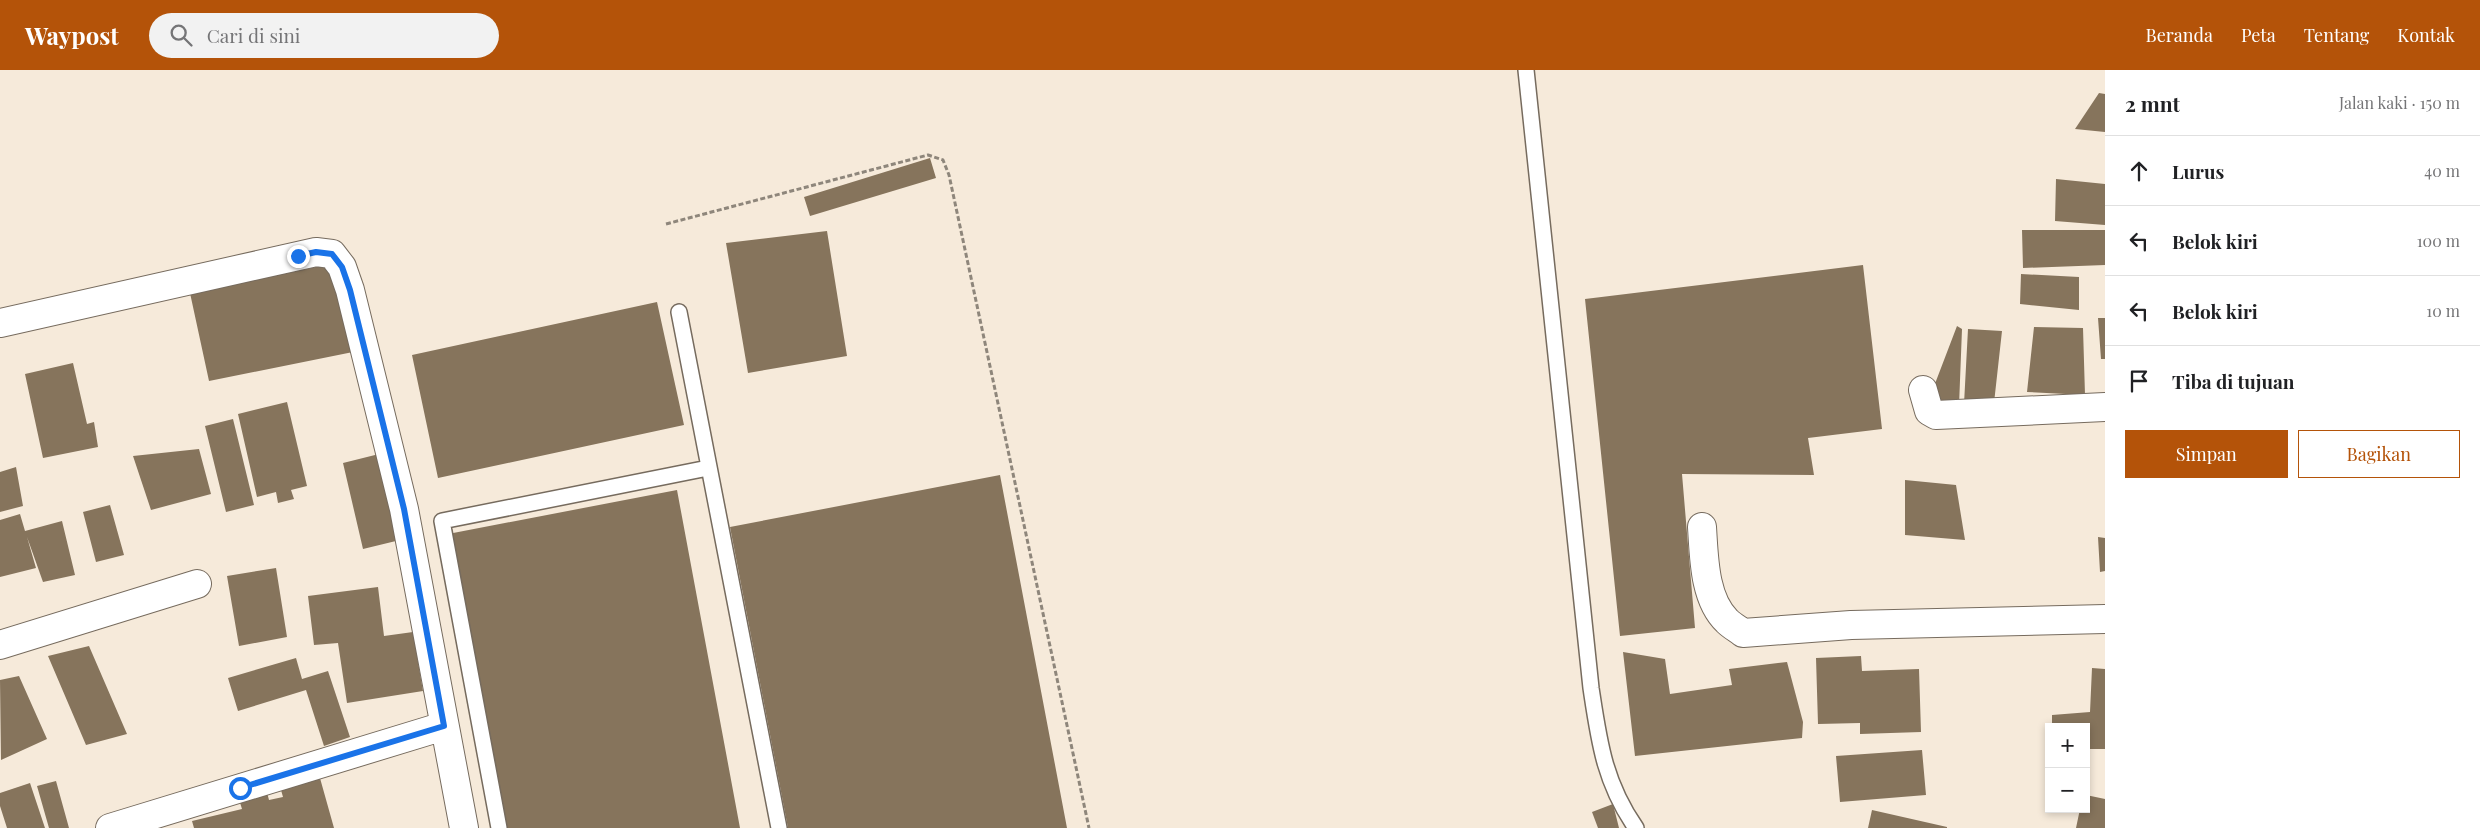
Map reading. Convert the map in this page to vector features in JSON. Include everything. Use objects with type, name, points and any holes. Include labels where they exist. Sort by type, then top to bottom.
[{"type":"street","points":[[0,323],[316,252],[332,254],[342,267],[350,290],[402,499],[464,828]]},
{"type":"street","points":[[1923,390],[1929,411],[1936,415],[2105,407]]},
{"type":"street","points":[[1702,527],[1708,581],[1716,604],[1727,621],[1743,633],[1851,625],[2105,619]]},
{"type":"street","points":[[0,645],[197,584]]},
{"type":"street","points":[[110,828],[444,726]]},
{"type":"lane","points":[[1526,70],[1591,688],[1600,747],[1611,785],[1636,828]]},
{"type":"lane","points":[[679,312],[778,828]]},
{"type":"lane","points":[[499,828],[442,521],[708,468]]},
{"type":"path","points":[[666,224],[928,155],[943,160],[949,175],[1089,828]]},
{"type":"building","points":[[2099,93],[2105,94],[2105,132],[2075,129]]},
{"type":"building","points":[[930,158],[936,178],[810,216],[804,197]]},
{"type":"building","points":[[2056,179],[2105,184],[2105,225],[2055,221]]},
{"type":"building","points":[[2022,230],[2105,230],[2105,265],[2023,268]]},
{"type":"building","points":[[827,231],[847,356],[748,373],[726,243]]},
{"type":"building","points":[[335,263],[353,352],[209,381],[190,293]]},
{"type":"building","points":[[1863,265],[1882,429],[1808,438],[1814,475],[1682,474],[1695,628],[1620,636],[1585,299]]},
{"type":"building","points":[[2021,274],[2079,277],[2079,310],[2020,304]]},
{"type":"building","points":[[657,302],[684,425],[438,478],[412,355]]},
{"type":"building","points":[[2098,318],[2105,318],[2105,359],[2101,359]]},
{"type":"building","points":[[1957,326],[1962,329],[1959,406],[1928,402]]},
{"type":"building","points":[[2034,327],[2083,328],[2085,395],[2027,392]]},
{"type":"building","points":[[1968,329],[2002,331],[1994,403],[1964,404]]},
{"type":"building","points":[[73,363],[87,424],[94,422],[98,447],[43,458],[25,374]]},
{"type":"building","points":[[287,402],[307,486],[291,490],[294,499],[278,503],[276,492],[257,497],[238,414]]},
{"type":"building","points":[[233,419],[254,505],[226,512],[205,426]]},
{"type":"building","points":[[199,449],[211,494],[151,510],[133,456]]},
{"type":"building","points":[[379,454],[400,540],[363,549],[343,463]]},
{"type":"building","points":[[16,467],[23,506],[0,512],[0,472]]},
{"type":"building","points":[[1000,475],[1067,828],[788,828],[730,527]]},
{"type":"building","points":[[1905,480],[1956,485],[1965,540],[1905,535]]},
{"type":"building","points":[[677,490],[740,828],[503,828],[448,534]]},
{"type":"building","points":[[110,505],[124,555],[96,562],[83,512]]},
{"type":"building","points":[[20,514],[25,531],[62,521],[75,575],[43,582],[27,537],[36,568],[0,577],[0,520]]},
{"type":"building","points":[[2098,537],[2105,538],[2105,571],[2100,572]]},
{"type":"building","points":[[276,568],[287,637],[239,646],[227,576]]},
{"type":"building","points":[[378,587],[384,636],[413,632],[423,691],[347,703],[338,643],[314,645],[308,596]]},
{"type":"building","points":[[89,646],[127,734],[86,745],[48,656]]},
{"type":"building","points":[[1623,652],[1665,659],[1670,694],[1732,685],[1729,669],[1787,662],[1803,722],[1802,738],[1635,756]]},
{"type":"building","points":[[1861,656],[1862,671],[1919,669],[1921,732],[1860,734],[1860,723],[1818,724],[1816,658]]},
{"type":"building","points":[[296,658],[302,679],[328,671],[350,737],[324,746],[306,690],[238,711],[228,678]]},
{"type":"building","points":[[2092,668],[2105,669],[2105,749],[2090,749],[2090,723],[2052,723],[2052,715],[2090,712]]},
{"type":"building","points":[[19,676],[47,739],[1,760],[0,680]]},
{"type":"building","points":[[1922,750],[1926,795],[1840,802],[1836,756]]},
{"type":"building","points":[[318,771],[334,828],[194,828],[192,821],[242,809],[237,793],[265,785],[269,800],[283,797],[279,783]]},
{"type":"building","points":[[56,781],[69,828],[49,828],[37,786]]},
{"type":"building","points":[[30,783],[45,828],[7,828],[0,806],[0,793]]},
{"type":"building","points":[[2090,796],[2105,799],[2105,828],[2076,828],[2079,813],[2090,813]]},
{"type":"building","points":[[1613,804],[1619,828],[1598,828],[1592,812]]},
{"type":"building","points":[[1872,810],[1947,827],[1947,828],[1868,828]]},
{"type":"route","points":[[240,788],[444,726],[404,509],[350,290],[342,267],[332,254],[316,252],[298,256]]}]
